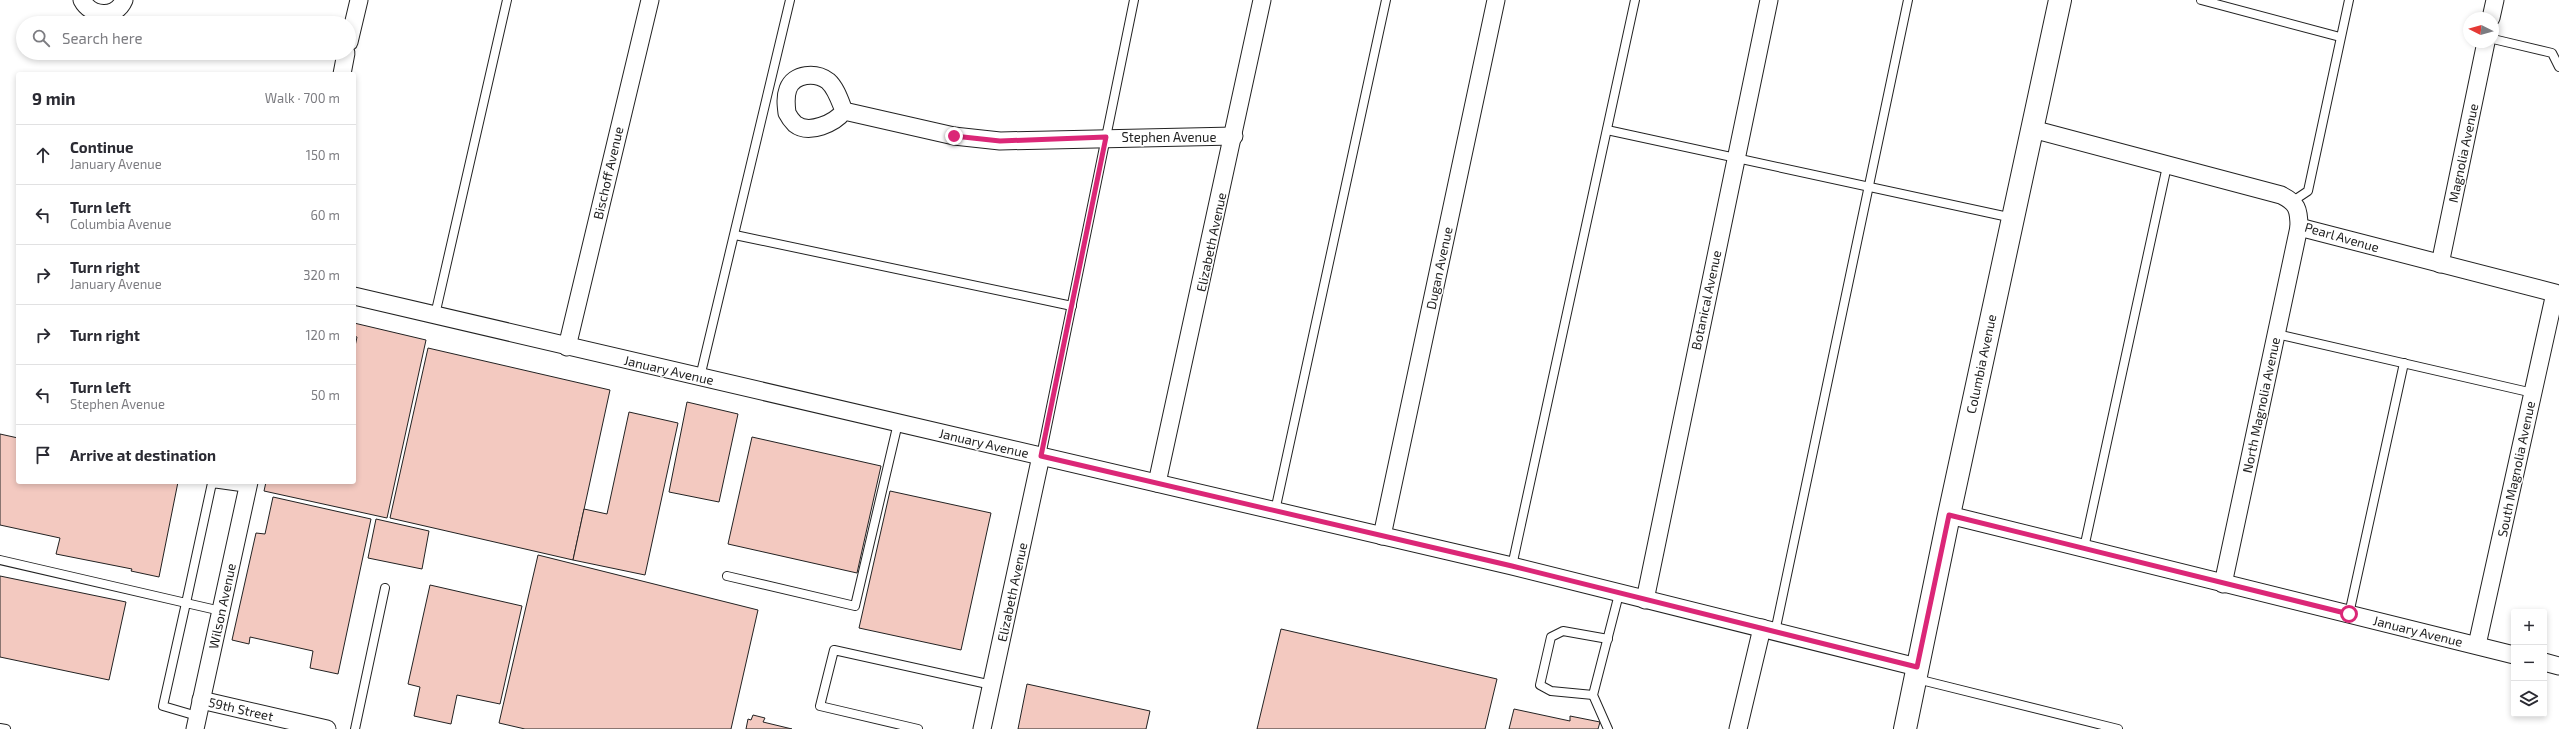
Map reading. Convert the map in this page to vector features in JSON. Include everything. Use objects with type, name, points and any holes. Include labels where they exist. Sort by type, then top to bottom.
[{"type":"street","points":[[82,0],[88,8],[102,14],[116,9],[124,0]]},
{"type":"street","points":[[355,16],[359,0]]},
{"type":"street","name":"Bischoff Avenue","points":[[567,347],[650,0]]},
{"type":"street","name":"Elizabeth Avenue","points":[[1157,483],[1234,136],[1262,0]]},
{"type":"street","name":"Dugan Avenue","points":[[1382,536],[1496,0]]},
{"type":"street","name":"Botanical Avenue","points":[[1645,600],[1769,0]]},
{"type":"street","name":"Columbia Avenue","points":[[1905,729],[1949,515],[2060,0]]},
{"type":"street","points":[[2492,12],[2495,0]]},
{"type":"street","name":"Magnolia Avenue","points":[[2440,264],[2485,48]]},
{"type":"street","points":[[342,72],[345,60]]},
{"type":"street","name":"Stephen Avenue","points":[[844,111],[954,136],[1000,141],[1106,137],[1234,136]]},
{"type":"street","points":[[2032,129],[2281,195],[2293,201]]},
{"type":"street","name":"Pearl Avenue","points":[[2293,201],[2299,215],[2299,227],[2440,264],[2557,291]]},
{"type":"street","name":"North Magnolia Avenue","points":[[2223,584],[2299,227]]},
{"type":"street","name":"South Magnolia Avenue","points":[[2477,645],[2557,291]]},
{"type":"street","name":"January Avenue","points":[[356,296],[567,347],[1512,566],[1619,594],[1768,630],[1916,673]]},
{"type":"street","name":"Elizabeth Avenue","points":[[982,729],[1041,456]]},
{"type":"street","name":"Wilson Avenue","points":[[196,723],[249,485]]},
{"type":"street","name":"January Avenue","points":[[1949,515],[2511,654]]},
{"type":"street","points":[[1738,729],[1768,630]]},
{"type":"street","points":[[2547,663],[2559,666]]},
{"type":"street","name":"59th Street","points":[[201,700],[327,729]]},
{"type":"lane","points":[[434,315],[507,0]]},
{"type":"lane","points":[[700,377],[790,0]]},
{"type":"lane","points":[[1041,456],[1134,0]]},
{"type":"lane","points":[[1275,511],[1386,0]]},
{"type":"lane","points":[[1512,566],[1635,0]]},
{"type":"lane","points":[[1768,630],[1868,187],[1908,0]]},
{"type":"lane","points":[[2201,0],[2340,37]]},
{"type":"lane","points":[[2293,201],[2308,191],[2349,0]]},
{"type":"lane","points":[[2499,40],[2552,53],[2559,66]]},
{"type":"lane","points":[[1607,130],[2013,218]]},
{"type":"lane","points":[[2084,548],[2167,166]]},
{"type":"lane","points":[[735,235],[1072,306]]},
{"type":"lane","points":[[2276,334],[2533,393]]},
{"type":"lane","points":[[2349,614],[2404,363]]},
{"type":"lane","points":[[726,576],[856,606],[898,423]]},
{"type":"lane","points":[[196,723],[163,706],[212,484]]},
{"type":"lane","points":[[230,484],[249,485]]},
{"type":"lane","points":[[0,560],[221,612]]},
{"type":"lane","points":[[355,729],[385,588]]},
{"type":"lane","points":[[1608,729],[1593,695],[1619,594]]},
{"type":"lane","points":[[1593,695],[1551,691],[1540,685],[1551,637],[1563,631],[1608,639]]},
{"type":"lane","points":[[918,729],[820,706],[834,650],[992,685]]},
{"type":"lane","points":[[1916,673],[2118,729]]},
{"type":"lane","points":[[0,728],[6,729]]},
{"type":"building","points":[[356,323],[426,340],[387,518],[264,491],[266,484],[356,484]]},
{"type":"building","points":[[428,348],[610,390],[573,560],[390,518]]},
{"type":"building","points":[[687,402],[738,414],[719,502],[669,492]]},
{"type":"building","points":[[629,412],[678,423],[645,575],[573,560],[584,509],[607,514]]},
{"type":"building","points":[[0,434],[16,438],[16,484],[178,484],[159,577],[131,571],[132,569],[56,554],[60,538],[0,525]]},
{"type":"building","points":[[752,437],[881,466],[857,573],[728,544]]},
{"type":"building","points":[[890,491],[991,513],[961,650],[859,628]]},
{"type":"building","points":[[273,497],[371,519],[338,674],[310,668],[313,651],[250,637],[249,644],[232,640],[256,533],[265,534]]},
{"type":"building","points":[[376,519],[429,531],[422,569],[368,558]]},
{"type":"building","points":[[538,555],[758,610],[731,729],[525,729],[499,723]]},
{"type":"building","points":[[0,576],[126,602],[109,680],[0,657]]},
{"type":"building","points":[[430,585],[522,606],[500,704],[457,695],[451,724],[414,716],[420,687],[408,684]]},
{"type":"building","points":[[1281,629],[1497,679],[1485,729],[1257,729]]},
{"type":"building","points":[[1027,684],[1150,711],[1146,729],[1018,729]]},
{"type":"building","points":[[1514,709],[1570,721],[1570,716],[1600,722],[1598,729],[1509,729]]},
{"type":"building","points":[[753,715],[765,718],[763,722],[792,729],[746,729],[748,719],[751,720]]},
{"type":"route","points":[[954,136],[1000,141],[1106,137],[1041,456],[1512,566],[1917,667],[1949,515],[2349,614]]}]
